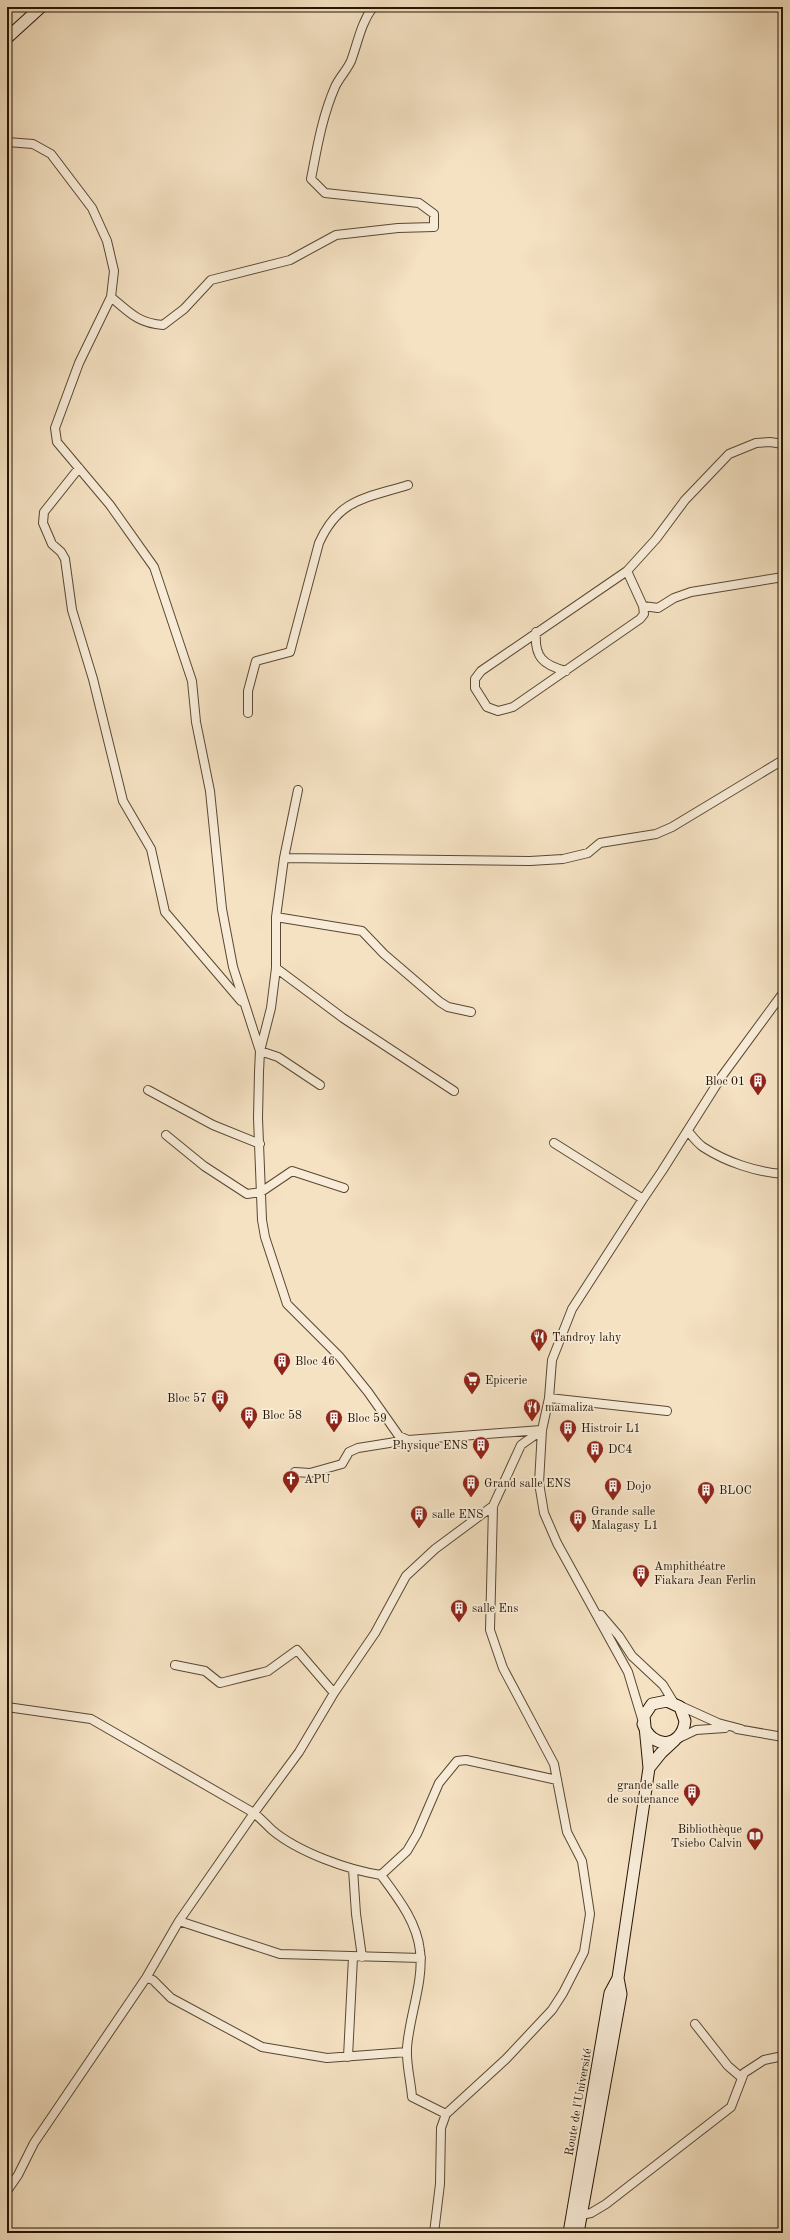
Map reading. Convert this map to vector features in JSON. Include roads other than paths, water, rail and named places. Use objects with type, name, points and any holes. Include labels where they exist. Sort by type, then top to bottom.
[{"type":"main road","points":[[7,38],[41,7]]},
{"type":"main road","points":[[659,1701],[674,1703],[680,1707],[685,1721],[681,1734],[661,1753],[649,1768],[643,1724],[647,1710],[652,1704],[659,1701]]},
{"type":"main road","points":[[643,1724],[646,1732],[659,1742],[668,1742],[676,1739]]},
{"type":"main road","name":"Route de l'Université","points":[[578,2233],[621,1994],[618,1978],[649,1768]]},
{"type":"main road","name":"Route de l'Université","points":[[568,2233],[610,1993],[618,1978]]},
{"type":"street","points":[[111,297],[130,314],[146,323],[163,325],[184,308],[211,280],[290,260],[336,235],[398,228],[434,227],[434,214],[419,203],[325,193],[311,180],[319,135],[335,85],[350,62],[360,30],[373,7]]},
{"type":"street","points":[[7,142],[33,144],[51,154],[92,208],[107,241],[114,271],[111,297],[79,363],[55,428],[57,442],[110,504],[154,567],[179,639],[192,682],[196,722],[210,791],[222,909],[233,967],[243,1003],[254,1029],[260,1052]]},
{"type":"street","points":[[627,571],[643,606],[644,614],[635,624],[513,707],[498,711],[487,707],[475,688],[475,679],[492,662],[627,571],[656,539],[685,500],[729,454],[756,443],[770,442],[783,444]]},
{"type":"street","points":[[79,468],[44,512],[43,523],[52,544],[61,552],[65,559],[72,610],[93,679],[123,801],[151,849],[165,912],[243,1003]]},
{"type":"street","points":[[248,713],[248,691],[256,661],[290,652],[319,543],[326,528],[348,505],[357,500],[408,485]]},
{"type":"street","points":[[643,606],[658,608],[674,598],[691,592],[783,577]]},
{"type":"street","points":[[536,632],[535,645],[539,657],[550,667],[566,672]]},
{"type":"street","points":[[284,858],[530,862],[563,859],[588,853],[600,844],[656,834],[672,827],[783,760]]},
{"type":"street","points":[[298,790],[284,858],[276,917],[276,968],[271,1008],[260,1052],[258,1118],[265,1237],[287,1304],[339,1356],[398,1436],[408,1440]]},
{"type":"street","points":[[276,917],[362,931],[384,954],[440,1002],[448,1007],[471,1012]]},
{"type":"street","points":[[276,968],[343,1018],[454,1091]]},
{"type":"street","points":[[643,1724],[628,1672],[557,1543],[544,1513],[539,1483],[542,1430],[549,1398],[552,1360],[572,1309],[722,1076],[783,993]]},
{"type":"street","points":[[260,1052],[278,1057],[320,1085]]},
{"type":"street","points":[[148,1090],[213,1125],[260,1144]]},
{"type":"street","points":[[688,1131],[702,1146],[722,1157],[764,1172],[783,1174]]},
{"type":"street","points":[[166,1135],[204,1166],[247,1194],[262,1192],[292,1171],[344,1188]]},
{"type":"street","points":[[554,1143],[642,1199]]},
{"type":"street","points":[[549,1398],[667,1411]]},
{"type":"street","points":[[295,1472],[310,1472],[342,1464],[349,1452],[358,1448],[408,1440],[542,1430]]},
{"type":"street","points":[[434,2233],[440,2184],[441,2128],[446,2114],[506,2059],[552,2010],[563,1993],[584,1952],[590,1914],[582,1861],[567,1832],[554,1764],[503,1668],[490,1630],[494,1506],[521,1445],[542,1430]]},
{"type":"street","points":[[7,2191],[18,2174],[34,2143],[146,1978],[179,1921],[254,1813],[299,1752],[334,1693],[375,1632],[406,1576],[435,1549],[494,1506]]},
{"type":"street","points":[[593,1606],[619,1636],[632,1656],[663,1685],[674,1703],[718,1723],[783,1737]]},
{"type":"street","points":[[175,1665],[205,1671],[220,1683],[268,1671],[297,1650],[334,1693]]},
{"type":"street","points":[[7,1707],[91,1720],[254,1813],[271,1829],[298,1847],[354,1868],[381,1876],[401,1902],[415,1929],[421,1958],[407,2052],[412,2097],[446,2114]]},
{"type":"street","points":[[676,1739],[696,1730],[711,1728],[741,1729]]},
{"type":"street","points":[[381,1876],[407,1851],[417,1834],[439,1783],[457,1761],[466,1760],[557,1780]]},
{"type":"street","points":[[354,1868],[356,1914],[362,1957]]},
{"type":"street","points":[[179,1921],[280,1954],[421,1958]]},
{"type":"street","points":[[348,2057],[353,1957]]},
{"type":"street","points":[[146,1978],[153,1980],[171,1998],[262,2047],[327,2058],[407,2052]]},
{"type":"street","points":[[695,2024],[728,2066],[742,2078]]},
{"type":"street","points":[[581,2215],[591,2213],[606,2204],[731,2107],[744,2073],[764,2060],[783,2056]]},
{"type":"place","name":"Bloc 01","points":[[758,1096]]},
{"type":"place","name":"Tandroy lahy","points":[[539,1352]]},
{"type":"place","name":"Bloc 46","points":[[282,1376]]},
{"type":"place","name":"Epicerie","points":[[472,1395]]},
{"type":"place","name":"Bloc 57","points":[[220,1413]]},
{"type":"place","name":"mamaliza","points":[[532,1422]]},
{"type":"place","name":"Bloc 58","points":[[249,1430]]},
{"type":"place","name":"Bloc 59","points":[[334,1433]]},
{"type":"place","name":"Histroir L1","points":[[568,1443]]},
{"type":"place","name":"Physique ENS","points":[[481,1460]]},
{"type":"place","name":"DC4","points":[[595,1464]]},
{"type":"place","name":"APU","points":[[291,1494]]},
{"type":"place","name":"Grand salle ENS","points":[[471,1498]]},
{"type":"place","name":"Dojo","points":[[613,1501]]},
{"type":"place","name":"BLOC","points":[[706,1505]]},
{"type":"place","name":"salle ENS","points":[[419,1529]]},
{"type":"place","name":"Grande salle Malagasy L1","points":[[578,1533]]},
{"type":"place","name":"Amphithéatre Fiakara Jean Ferlin","points":[[641,1588]]},
{"type":"place","name":"salle Ens","points":[[459,1623]]},
{"type":"place","name":"grande salle de soutenance","points":[[692,1807]]},
{"type":"place","name":"Bibliothèque Tsiebo Calvin","points":[[755,1851]]}]
